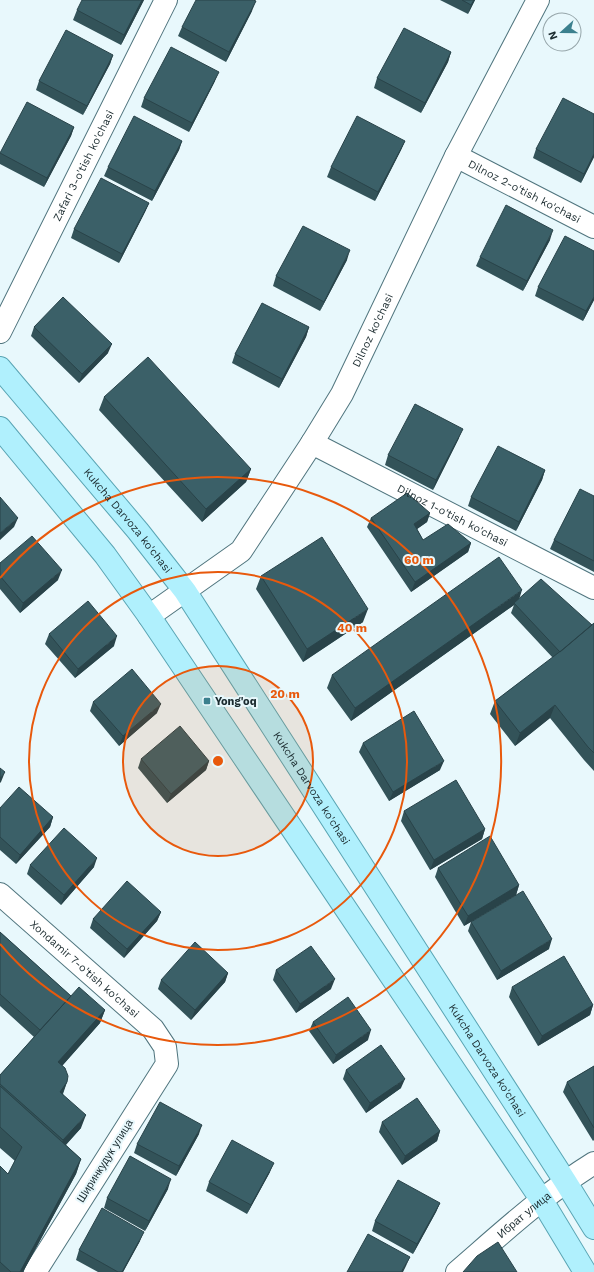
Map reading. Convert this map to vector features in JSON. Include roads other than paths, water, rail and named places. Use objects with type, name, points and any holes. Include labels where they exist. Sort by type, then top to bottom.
[{"type":"main road","name":"Kukcha Darvoza ko'chasi","points":[[0,368],[138,531],[185,591],[565,1180],[594,1228]]},
{"type":"main road","points":[[0,428],[100,549],[149,616],[542,1199],[585,1272]]},
{"type":"street","name":"Zafari 3-o'tish ko'chasi","points":[[0,332],[166,0]]},
{"type":"street","name":"Dilnoz ko'chasi","points":[[149,616],[241,551],[312,443],[342,394],[456,156],[538,0]]},
{"type":"street","name":"Dilnoz 2-o'tish ko'chasi","points":[[456,156],[594,227]]},
{"type":"street","name":"Dilnoz 1-o'tish ko'chasi","points":[[312,443],[594,588]]},
{"type":"street","name":"Xondamir 7-o'tish ko'chasi","points":[[0,894],[153,1029],[165,1047]]},
{"type":"street","name":"Ширинкудук улица","points":[[35,1272],[167,1064],[165,1047]]},
{"type":"street","name":"Ибрат улица","points":[[457,1272],[565,1180],[594,1163]]},
{"type":"place","name":"Yong'oq","points":[[207,701]]}]
